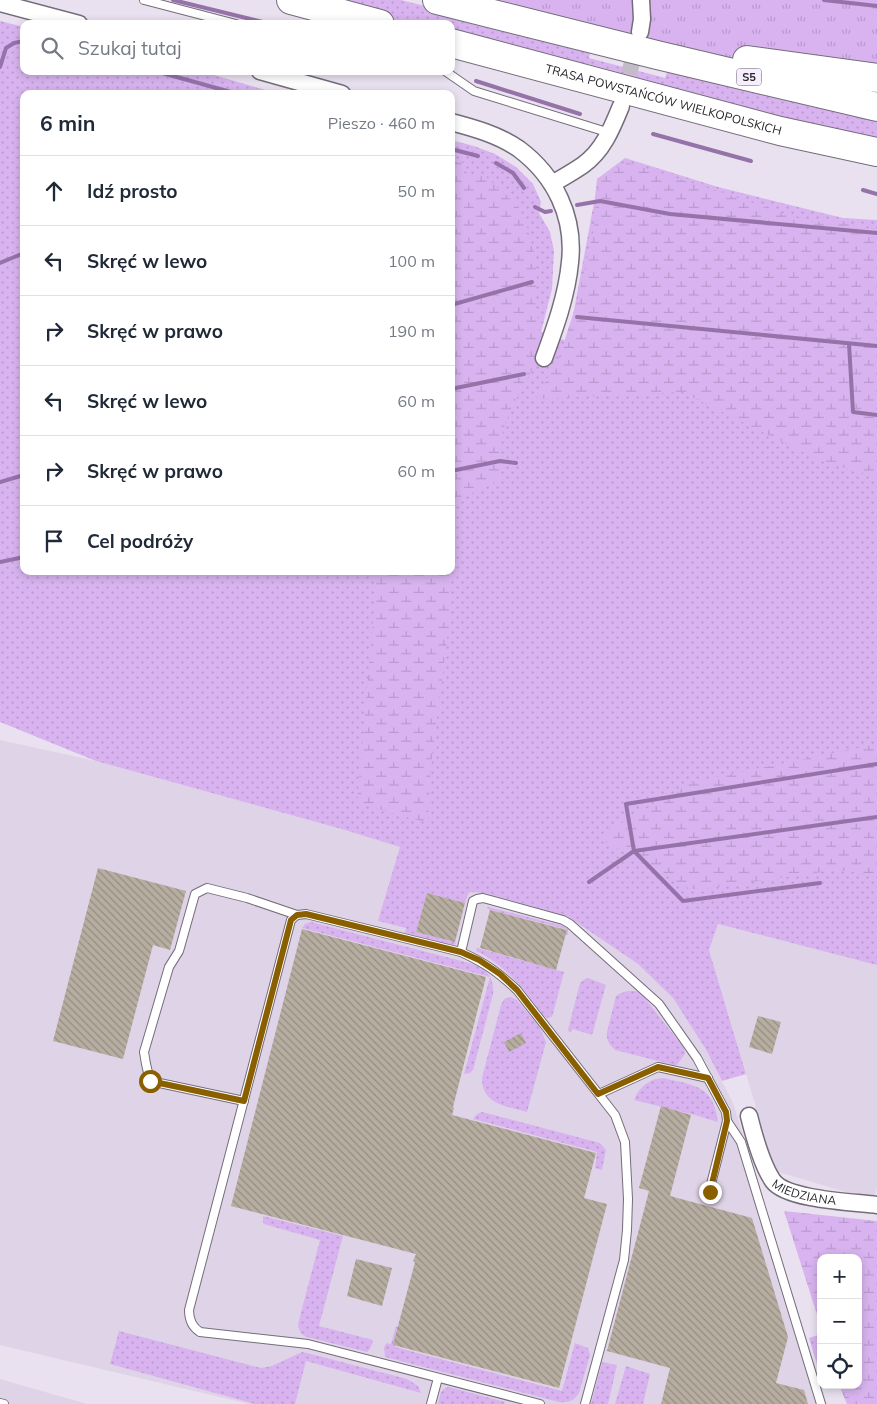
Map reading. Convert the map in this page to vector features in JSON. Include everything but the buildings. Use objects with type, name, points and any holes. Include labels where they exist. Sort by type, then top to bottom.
[{"type":"highway","points":[[291,0],[365,20]]},
{"type":"highway","name":"S5","points":[[437,0],[631,39],[877,107]]},
{"type":"highway","points":[[631,39],[697,52],[810,70],[877,78]]},
{"type":"highway","name":"TRASA POWSTAŃCÓW WIELKOPOLSKICH","points":[[455,44],[780,131],[877,152]]},
{"type":"street","points":[[631,39],[642,19],[640,0]]},
{"type":"street","points":[[0,2],[65,20]]},
{"type":"street","points":[[274,75],[328,90]]},
{"type":"street","points":[[552,184],[583,165],[594,155],[610,133],[621,106]]},
{"type":"street","points":[[455,123],[489,134],[518,148],[542,170],[560,196],[566,210],[571,242],[570,261],[562,304],[544,358]]},
{"type":"street","name":"MIEDZIANA","points":[[749,1116],[755,1140],[767,1170],[779,1187],[786,1191],[810,1197],[877,1205]]},
{"type":"lane","points":[[144,0],[221,20]]},
{"type":"lane","points":[[451,75],[474,91],[610,133]]},
{"type":"lane","points":[[244,1101],[150,1081],[146,1064],[144,1052],[169,967],[179,951],[195,894],[207,888],[247,898],[297,915],[306,914],[461,952],[479,960],[500,974],[517,990],[615,1115],[625,1142],[628,1199],[624,1260],[585,1404]]},
{"type":"lane","points":[[461,952],[473,901],[483,898],[563,920],[659,1004],[698,1058],[726,1112],[727,1121],[710,1192]]},
{"type":"lane","points":[[297,915],[291,920],[189,1310],[189,1317],[194,1329],[200,1332],[308,1344],[540,1404]]},
{"type":"lane","points":[[598,1094],[658,1067],[708,1078]]},
{"type":"lane","points":[[727,1121],[741,1142],[821,1404]]},
{"type":"lane","points":[[431,1404],[438,1378]]},
{"type":"shaded area","points":[[0,740],[96,761],[401,847],[570,912],[577,923],[638,964],[673,998],[705,1048],[733,1103],[817,1372],[817,1389],[822,1389],[827,1404],[249,1404],[0,1345]]},
{"type":"shaded area","points":[[718,924],[877,964],[877,1187],[873,1200],[775,1171],[709,950]]},
{"type":"shaded area","points":[[0,1379],[87,1404],[0,1404]]},
{"type":"green space","points":[[319,0],[401,0],[591,48],[589,58],[665,78],[668,69],[877,115],[877,144],[660,91],[661,84],[588,64],[586,72],[455,36],[455,20],[392,20]]},
{"type":"green space","points":[[445,0],[877,0],[877,124]]},
{"type":"green space","points":[[0,21],[20,26],[20,75],[214,75],[265,90],[20,90],[20,575],[455,575],[455,141],[495,154],[516,167],[533,184],[541,202],[539,213],[550,232],[554,251],[552,289],[541,332],[567,341],[597,179],[625,158],[718,187],[843,218],[877,220],[877,965],[718,924],[709,950],[746,1074],[722,1081],[705,1048],[673,998],[638,964],[567,916],[485,893],[470,892],[465,903],[427,893],[416,932],[455,942],[456,944],[453,945],[405,933],[406,928],[378,921],[400,847],[96,761],[0,722]]},
{"type":"green space","points":[[455,162],[464,163],[467,175],[483,174],[513,201],[524,216],[534,251],[537,279],[535,302],[542,343],[531,372],[511,409],[503,430],[500,481],[455,500]]},
{"type":"green space","points":[[625,162],[809,222],[842,221],[877,231],[877,477],[821,461],[682,392],[536,399],[560,355],[579,295],[594,228],[600,179]]},
{"type":"green space","points":[[375,575],[451,575],[451,609],[431,765],[428,823],[357,803],[376,587]]},
{"type":"green space","points":[[877,744],[877,875],[836,870],[703,889],[690,889],[597,837],[693,782]]},
{"type":"green space","points":[[488,907],[564,926],[568,929],[568,935],[565,935],[566,929],[490,910]]},
{"type":"green space","points":[[311,922],[473,964],[483,969],[490,977],[302,928],[305,924]]},
{"type":"green space","points":[[477,948],[564,972],[552,1017],[547,1018],[544,1016],[514,979],[496,963],[476,951]]},
{"type":"green space","points":[[490,977],[493,994],[473,1070],[470,1073],[464,1074]]},
{"type":"green space","points":[[588,978],[606,985],[592,1035],[573,1029],[569,1032],[580,983]]},
{"type":"green space","points":[[627,991],[640,992],[684,1048],[685,1054],[677,1065],[615,1050],[610,1044],[607,1032],[616,996]]},
{"type":"green space","points":[[511,997],[517,1000],[539,1026],[546,1042],[527,1112],[497,1103],[486,1094],[483,1087],[482,1078],[501,1005],[504,999]]},
{"type":"green space","points":[[659,1078],[701,1089],[712,1101],[718,1122],[634,1100],[646,1084]]},
{"type":"green space","points":[[482,1112],[600,1143],[606,1150],[602,1170],[595,1168],[597,1152],[473,1119]]},
{"type":"green space","points":[[784,1211],[877,1221],[877,1404],[847,1404],[841,1389],[862,1389],[862,1254],[817,1254],[817,1314]]},
{"type":"green space","points":[[263,1216],[343,1236],[319,1326],[373,1340],[367,1352],[303,1335],[298,1324],[320,1240],[264,1224]]},
{"type":"green space","points":[[396,1326],[400,1328],[395,1347],[562,1391],[575,1343],[588,1348],[590,1355],[579,1393],[570,1401],[559,1402],[385,1357],[384,1348],[386,1343],[391,1344]]},
{"type":"green space","points":[[119,1331],[261,1368],[272,1366],[302,1352],[307,1353],[407,1379],[418,1386],[421,1393],[306,1361],[295,1404],[255,1404],[110,1364]]},
{"type":"green space","points":[[817,1335],[817,1365],[809,1338]]},
{"type":"green space","points":[[602,1362],[617,1365],[608,1404],[591,1404]]},
{"type":"green space","points":[[626,1366],[650,1374],[643,1404],[615,1404]]},
{"type":"green space","points":[[449,1387],[505,1402],[504,1404],[438,1404],[442,1391]]},
{"type":"waterway","points":[[173,0],[255,20]]},
{"type":"waterway","points":[[824,0],[877,6]]},
{"type":"waterway","points":[[0,67],[6,48],[20,42]]},
{"type":"waterway","points":[[169,75],[224,90]]},
{"type":"waterway","points":[[476,81],[580,114]]},
{"type":"waterway","points":[[653,134],[751,161]]},
{"type":"waterway","points":[[455,150],[478,156]]},
{"type":"waterway","points":[[496,163],[513,173],[524,188]]},
{"type":"waterway","points":[[863,190],[877,194]]},
{"type":"waterway","points":[[577,205],[600,201],[670,214],[877,233]]},
{"type":"waterway","points":[[535,207],[545,212],[551,211]]},
{"type":"waterway","points":[[0,263],[20,255]]},
{"type":"waterway","points":[[455,304],[532,282]]},
{"type":"waterway","points":[[577,317],[877,346]]},
{"type":"waterway","points":[[849,344],[853,412],[877,415]]},
{"type":"waterway","points":[[455,388],[524,374]]},
{"type":"waterway","points":[[455,470],[500,461],[516,463]]},
{"type":"waterway","points":[[0,482],[20,476]]},
{"type":"waterway","points":[[0,562],[20,558]]},
{"type":"waterway","points":[[589,882],[634,851],[626,804],[877,764]]},
{"type":"waterway","points":[[634,851],[877,817]]},
{"type":"waterway","points":[[634,851],[683,901],[820,883]]},
{"type":"tunnel","points":[[623,97],[637,43]]},
{"type":"route","points":[[150,1081],[244,1101],[291,920],[297,915],[306,914],[461,952],[479,960],[500,974],[517,990],[598,1094],[658,1067],[708,1078],[726,1112],[727,1121],[710,1192]]}]
